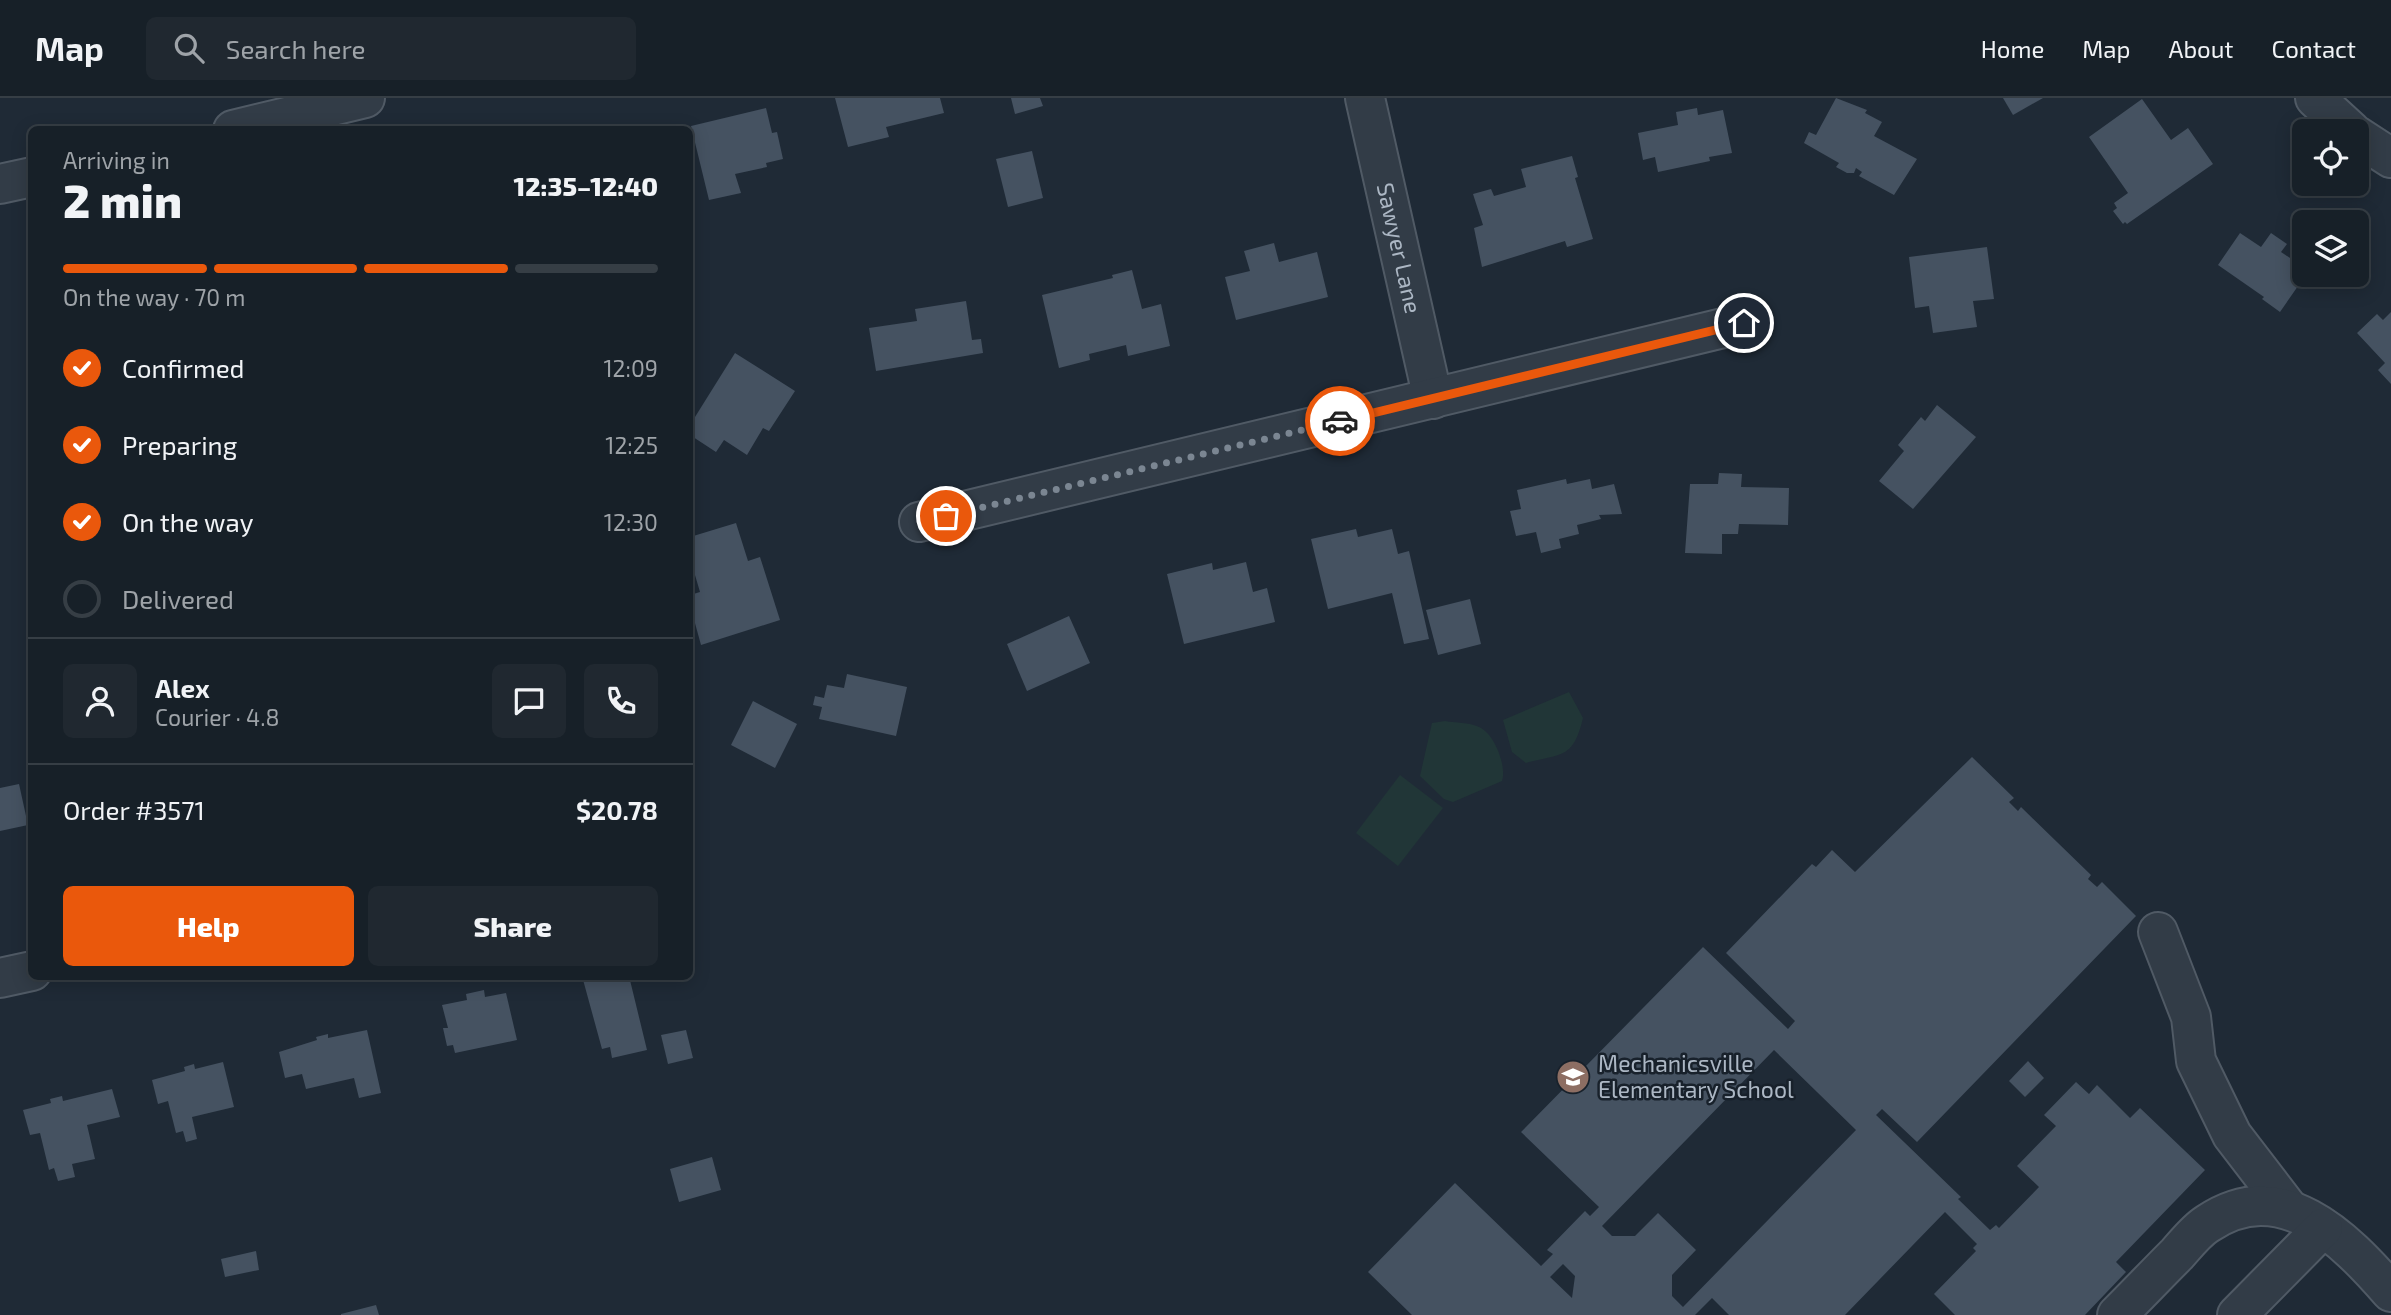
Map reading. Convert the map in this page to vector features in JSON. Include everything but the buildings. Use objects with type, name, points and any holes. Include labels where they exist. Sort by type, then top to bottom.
[{"type":"street","points":[[250,126],[365,98]]},
{"type":"street","name":"Sawyer Lane","points":[[1365,98],[1433,399]]},
{"type":"street","points":[[2315,98],[2338,119]]},
{"type":"street","points":[[2369,143],[2391,158]]},
{"type":"street","points":[[0,184],[28,178]]},
{"type":"street","points":[[919,523],[1744,323]]},
{"type":"street","points":[[2158,932],[2191,1017],[2196,1062],[2232,1136],[2288,1208]]},
{"type":"street","points":[[0,978],[28,972]]},
{"type":"street","points":[[2117,1315],[2205,1225],[2231,1211],[2259,1205],[2288,1208],[2315,1220],[2365,1263],[2391,1292]]},
{"type":"street","points":[[2237,1315],[2323,1228]]},
{"type":"green space","points":[[1569,692],[1583,718],[1575,741],[1565,752],[1526,763],[1512,752],[1503,720]]},
{"type":"green space","points":[[1445,721],[1471,724],[1490,736],[1501,759],[1502,781],[1453,802],[1444,799],[1420,776],[1432,723]]},
{"type":"green space","points":[[1400,775],[1443,808],[1398,866],[1356,833]]},
{"type":"way so far","points":[[946,516],[1340,421]]},
{"type":"place","name":"Mechanicsville Elementary School","points":[[1573,1077]]},
{"type":"route","points":[[1340,421],[1744,323]]}]
